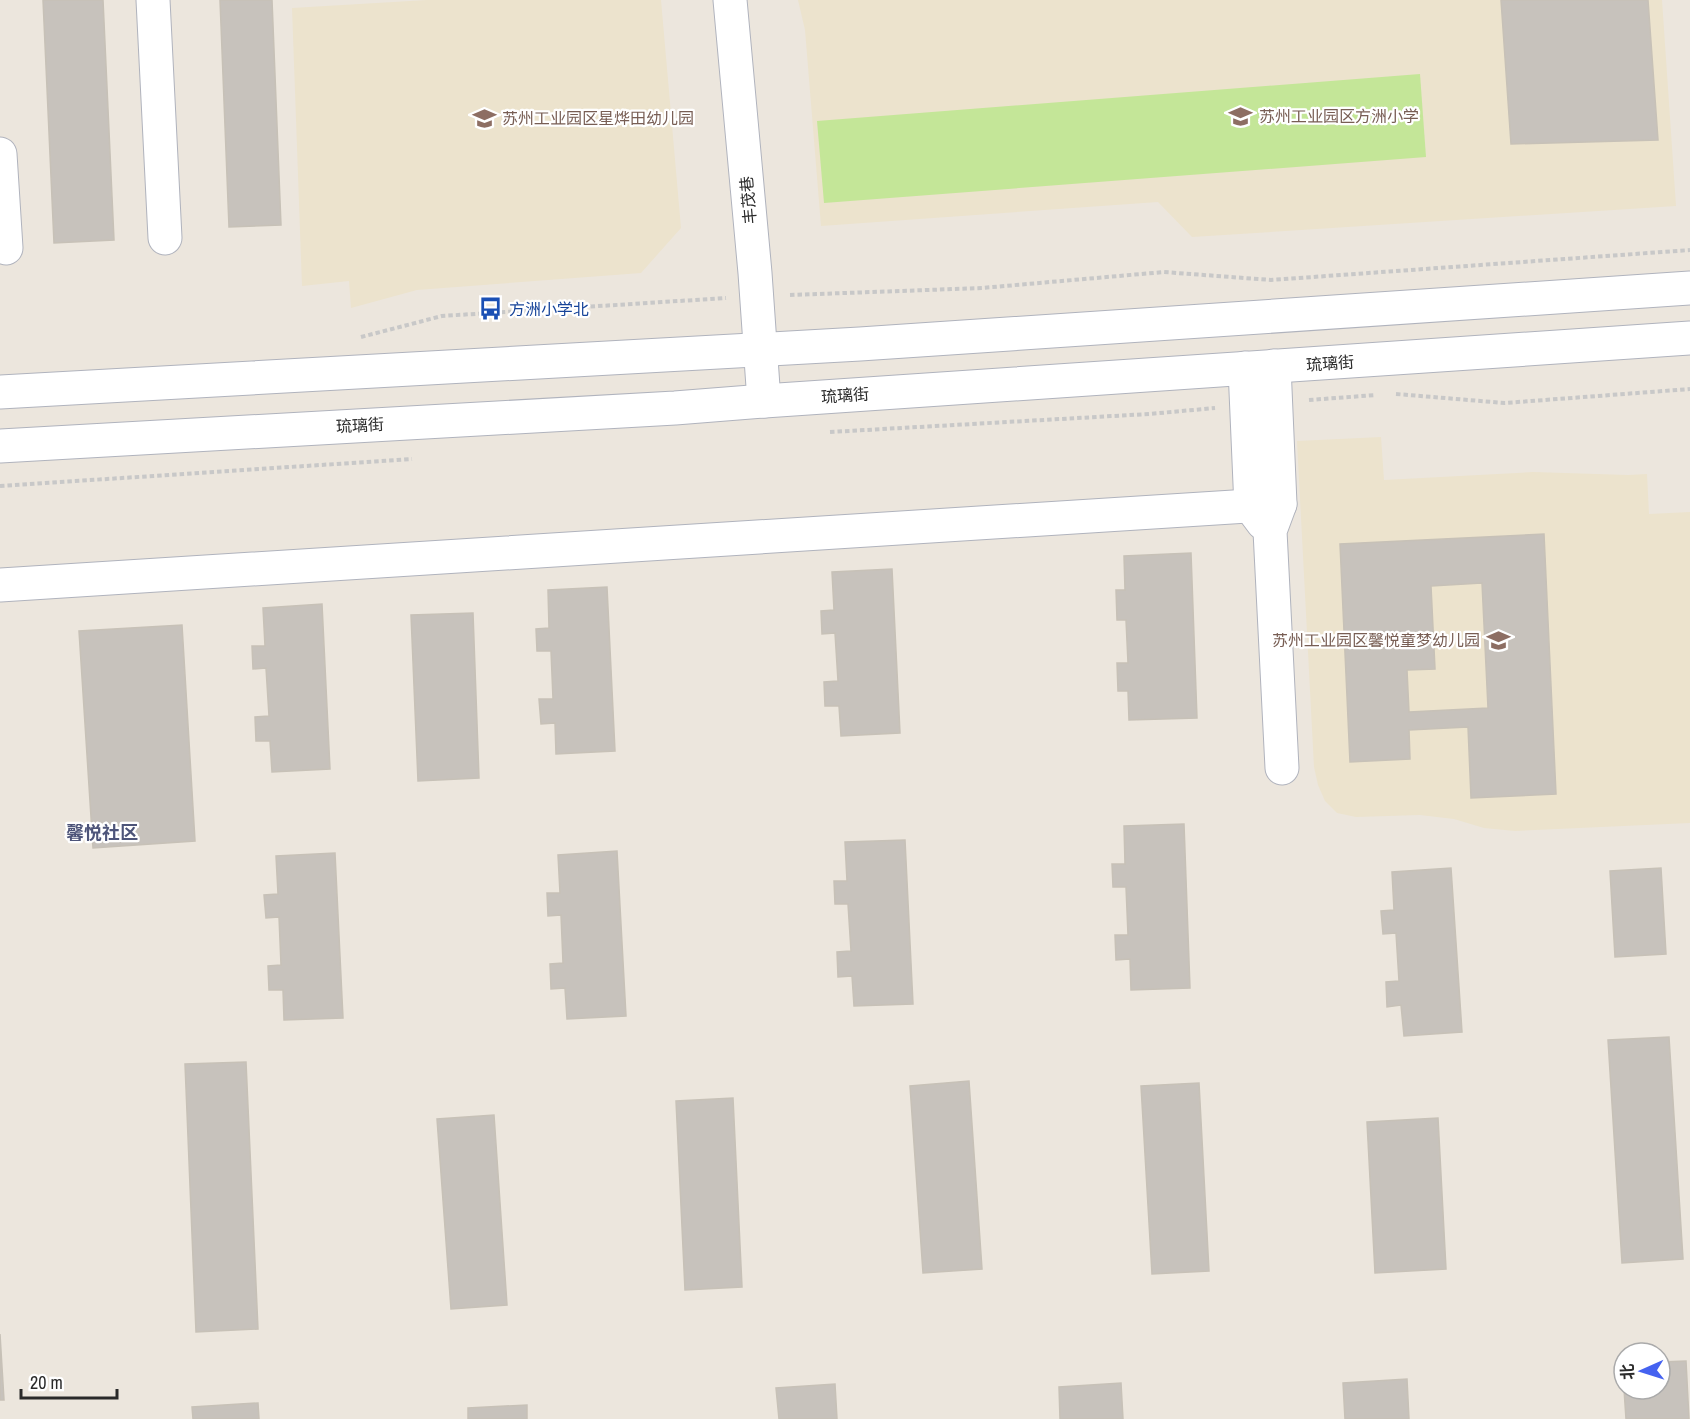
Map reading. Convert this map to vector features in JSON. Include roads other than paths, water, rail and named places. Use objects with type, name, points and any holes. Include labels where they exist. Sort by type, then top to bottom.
[{"type":"main road","points":[[153,0],[165,238]]},
{"type":"main road","name":"丰茂巷","points":[[730,0],[764,400]]},
{"type":"main road","points":[[0,154],[6,248]]},
{"type":"main road","points":[[0,392],[872,343],[1690,288]]},
{"type":"main road","name":"琉璃街","points":[[0,446],[675,408],[764,400],[1690,338]]},
{"type":"main road","points":[[1259,367],[1282,768]]},
{"type":"main road","points":[[0,585],[1267,514]]},
{"type":"place","name":"苏州工业园区方洲小学","points":[[1241,116]]},
{"type":"place","name":"苏州工业园区星烨田幼儿园","points":[[484,118]]},
{"type":"place","name":"方洲小学北","points":[[491,309]]},
{"type":"place","name":"苏州工业园区馨悦童梦幼儿园","points":[[1498,640]]},
{"type":"district","name":"馨悦社区","points":[[102,833]]}]
